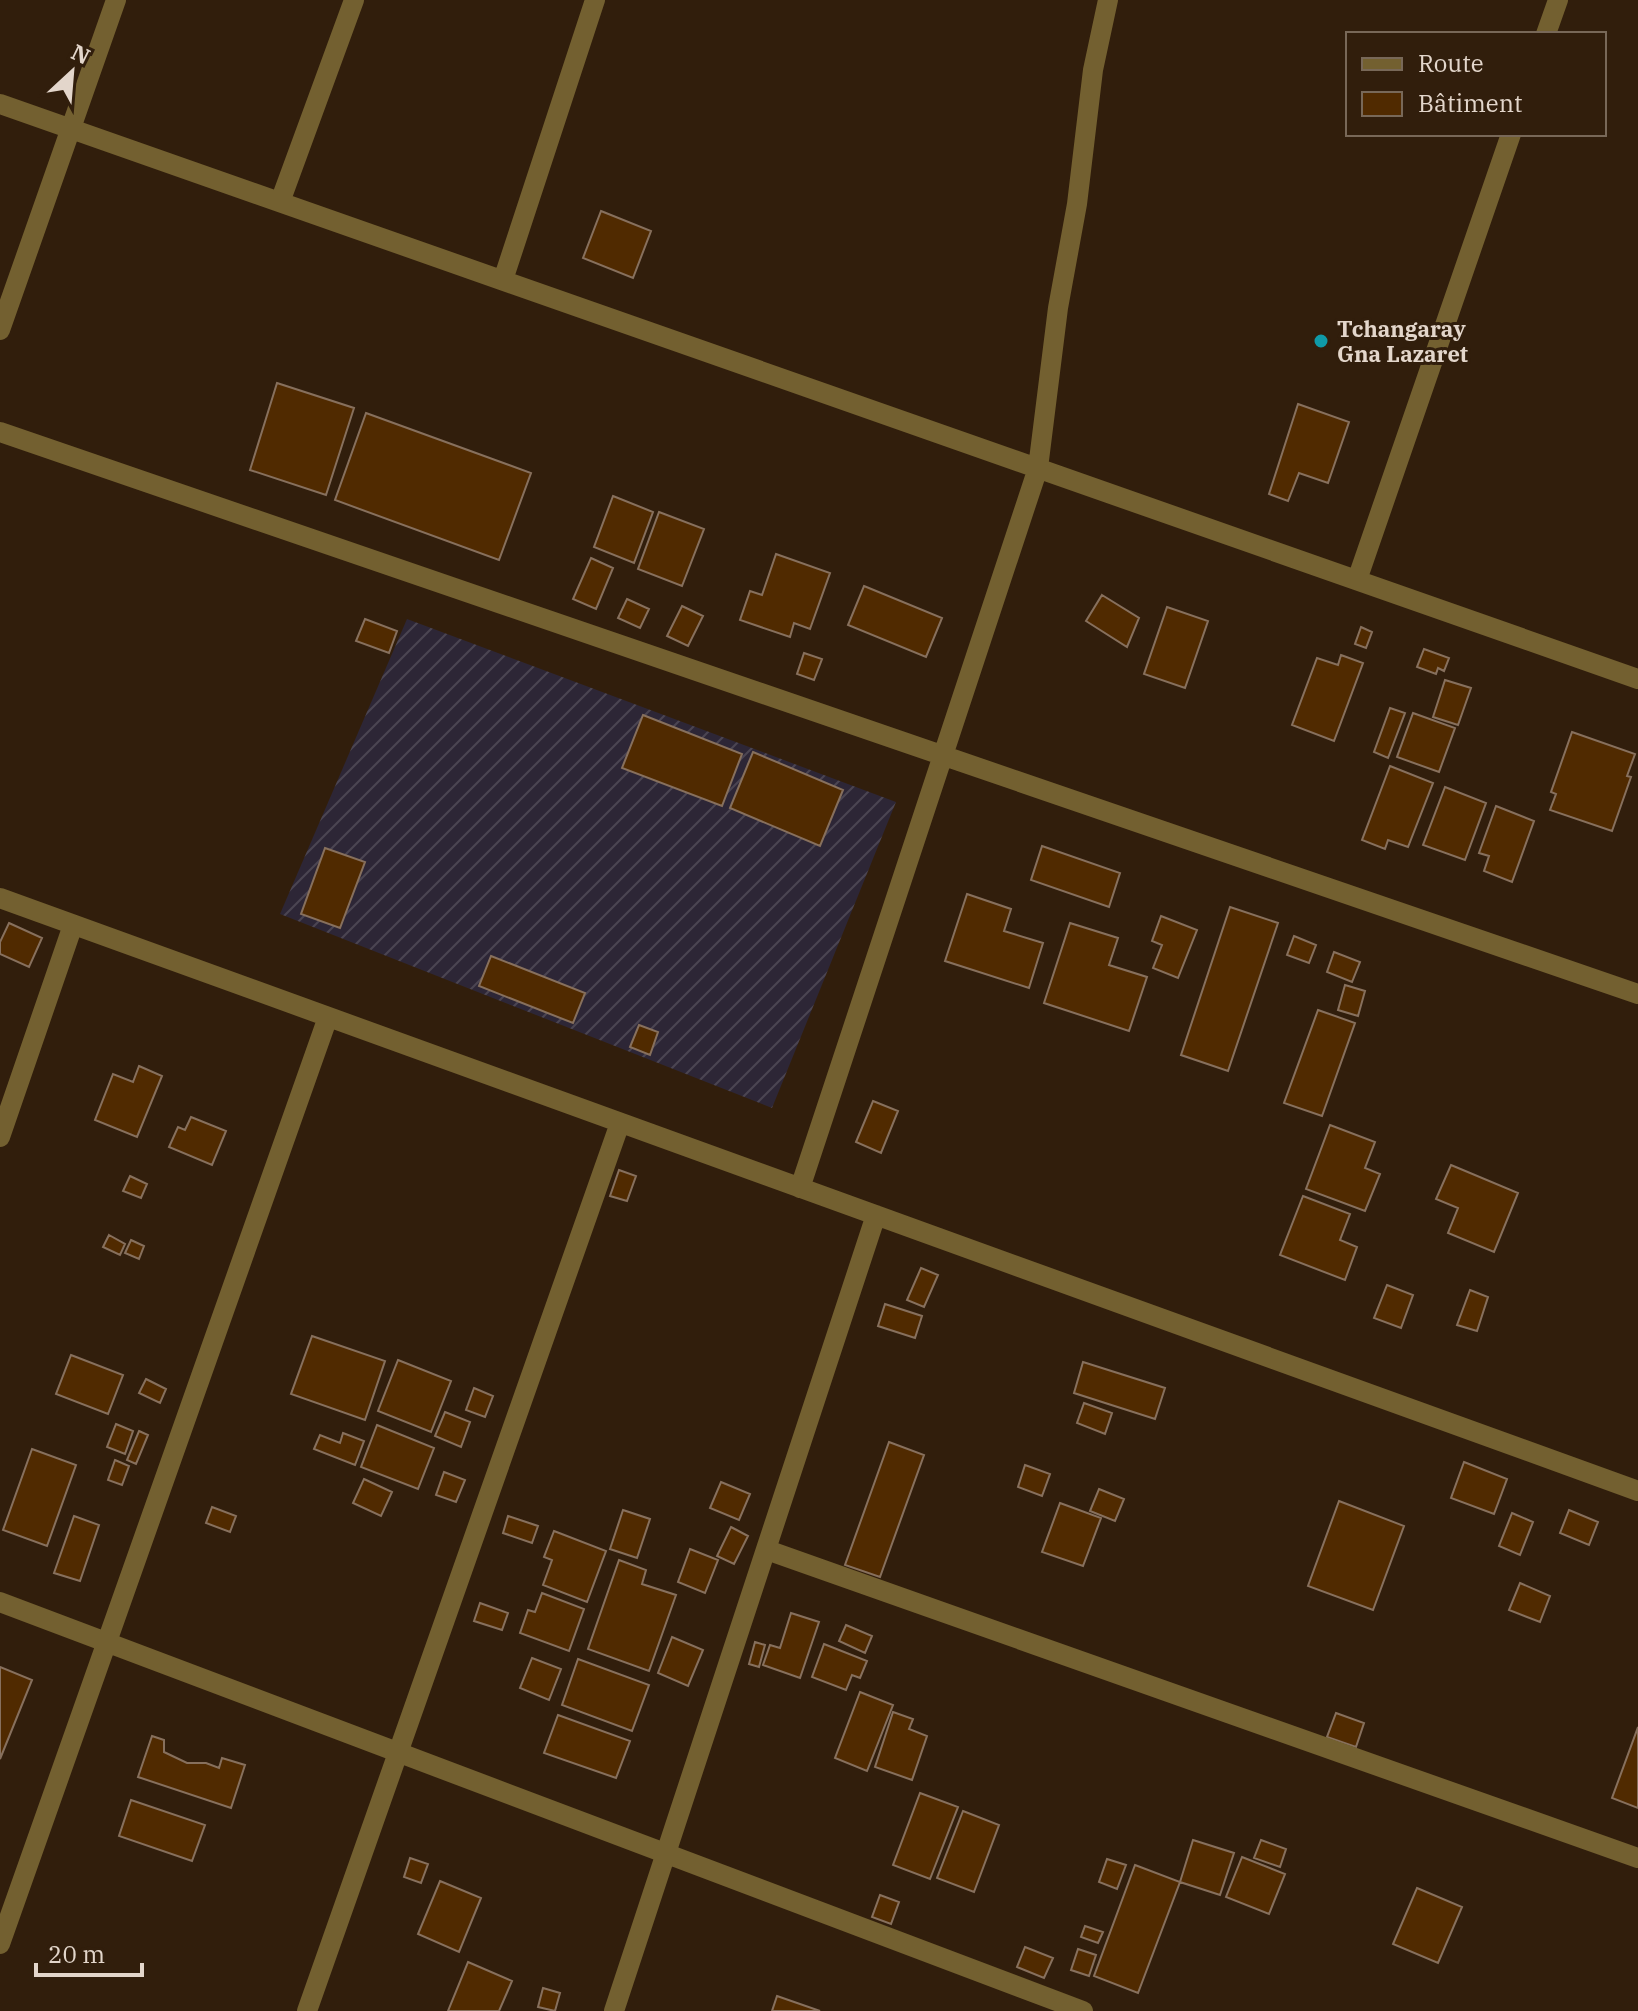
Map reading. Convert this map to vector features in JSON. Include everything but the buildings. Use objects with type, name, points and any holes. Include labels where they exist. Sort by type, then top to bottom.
[{"type":"street","points":[[0,330],[116,0]]},
{"type":"street","points":[[280,202],[354,0]]},
{"type":"street","points":[[503,280],[595,0]]},
{"type":"street","points":[[800,1188],[1038,468],[1058,308],[1077,204],[1093,70],[1108,0]]},
{"type":"street","points":[[1547,32],[1558,0]]},
{"type":"street","points":[[0,104],[1638,679]]},
{"type":"street","points":[[1357,580],[1510,136]]},
{"type":"street","points":[[0,432],[1638,994]]},
{"type":"street","points":[[0,898],[1638,1491]]},
{"type":"street","points":[[0,1137],[73,925]]},
{"type":"street","points":[[0,1942],[328,1017]]},
{"type":"street","points":[[307,2011],[620,1123]]},
{"type":"street","points":[[614,2011],[876,1215]]},
{"type":"street","points":[[767,1550],[1638,1858]]},
{"type":"street","points":[[0,1602],[1083,2011]]},
{"type":"shaded area","points":[[407,619],[896,802],[772,1108],[280,914]]},
{"type":"place","name":"Tchangaray Gna Lazaret","points":[[1321,341]]}]
